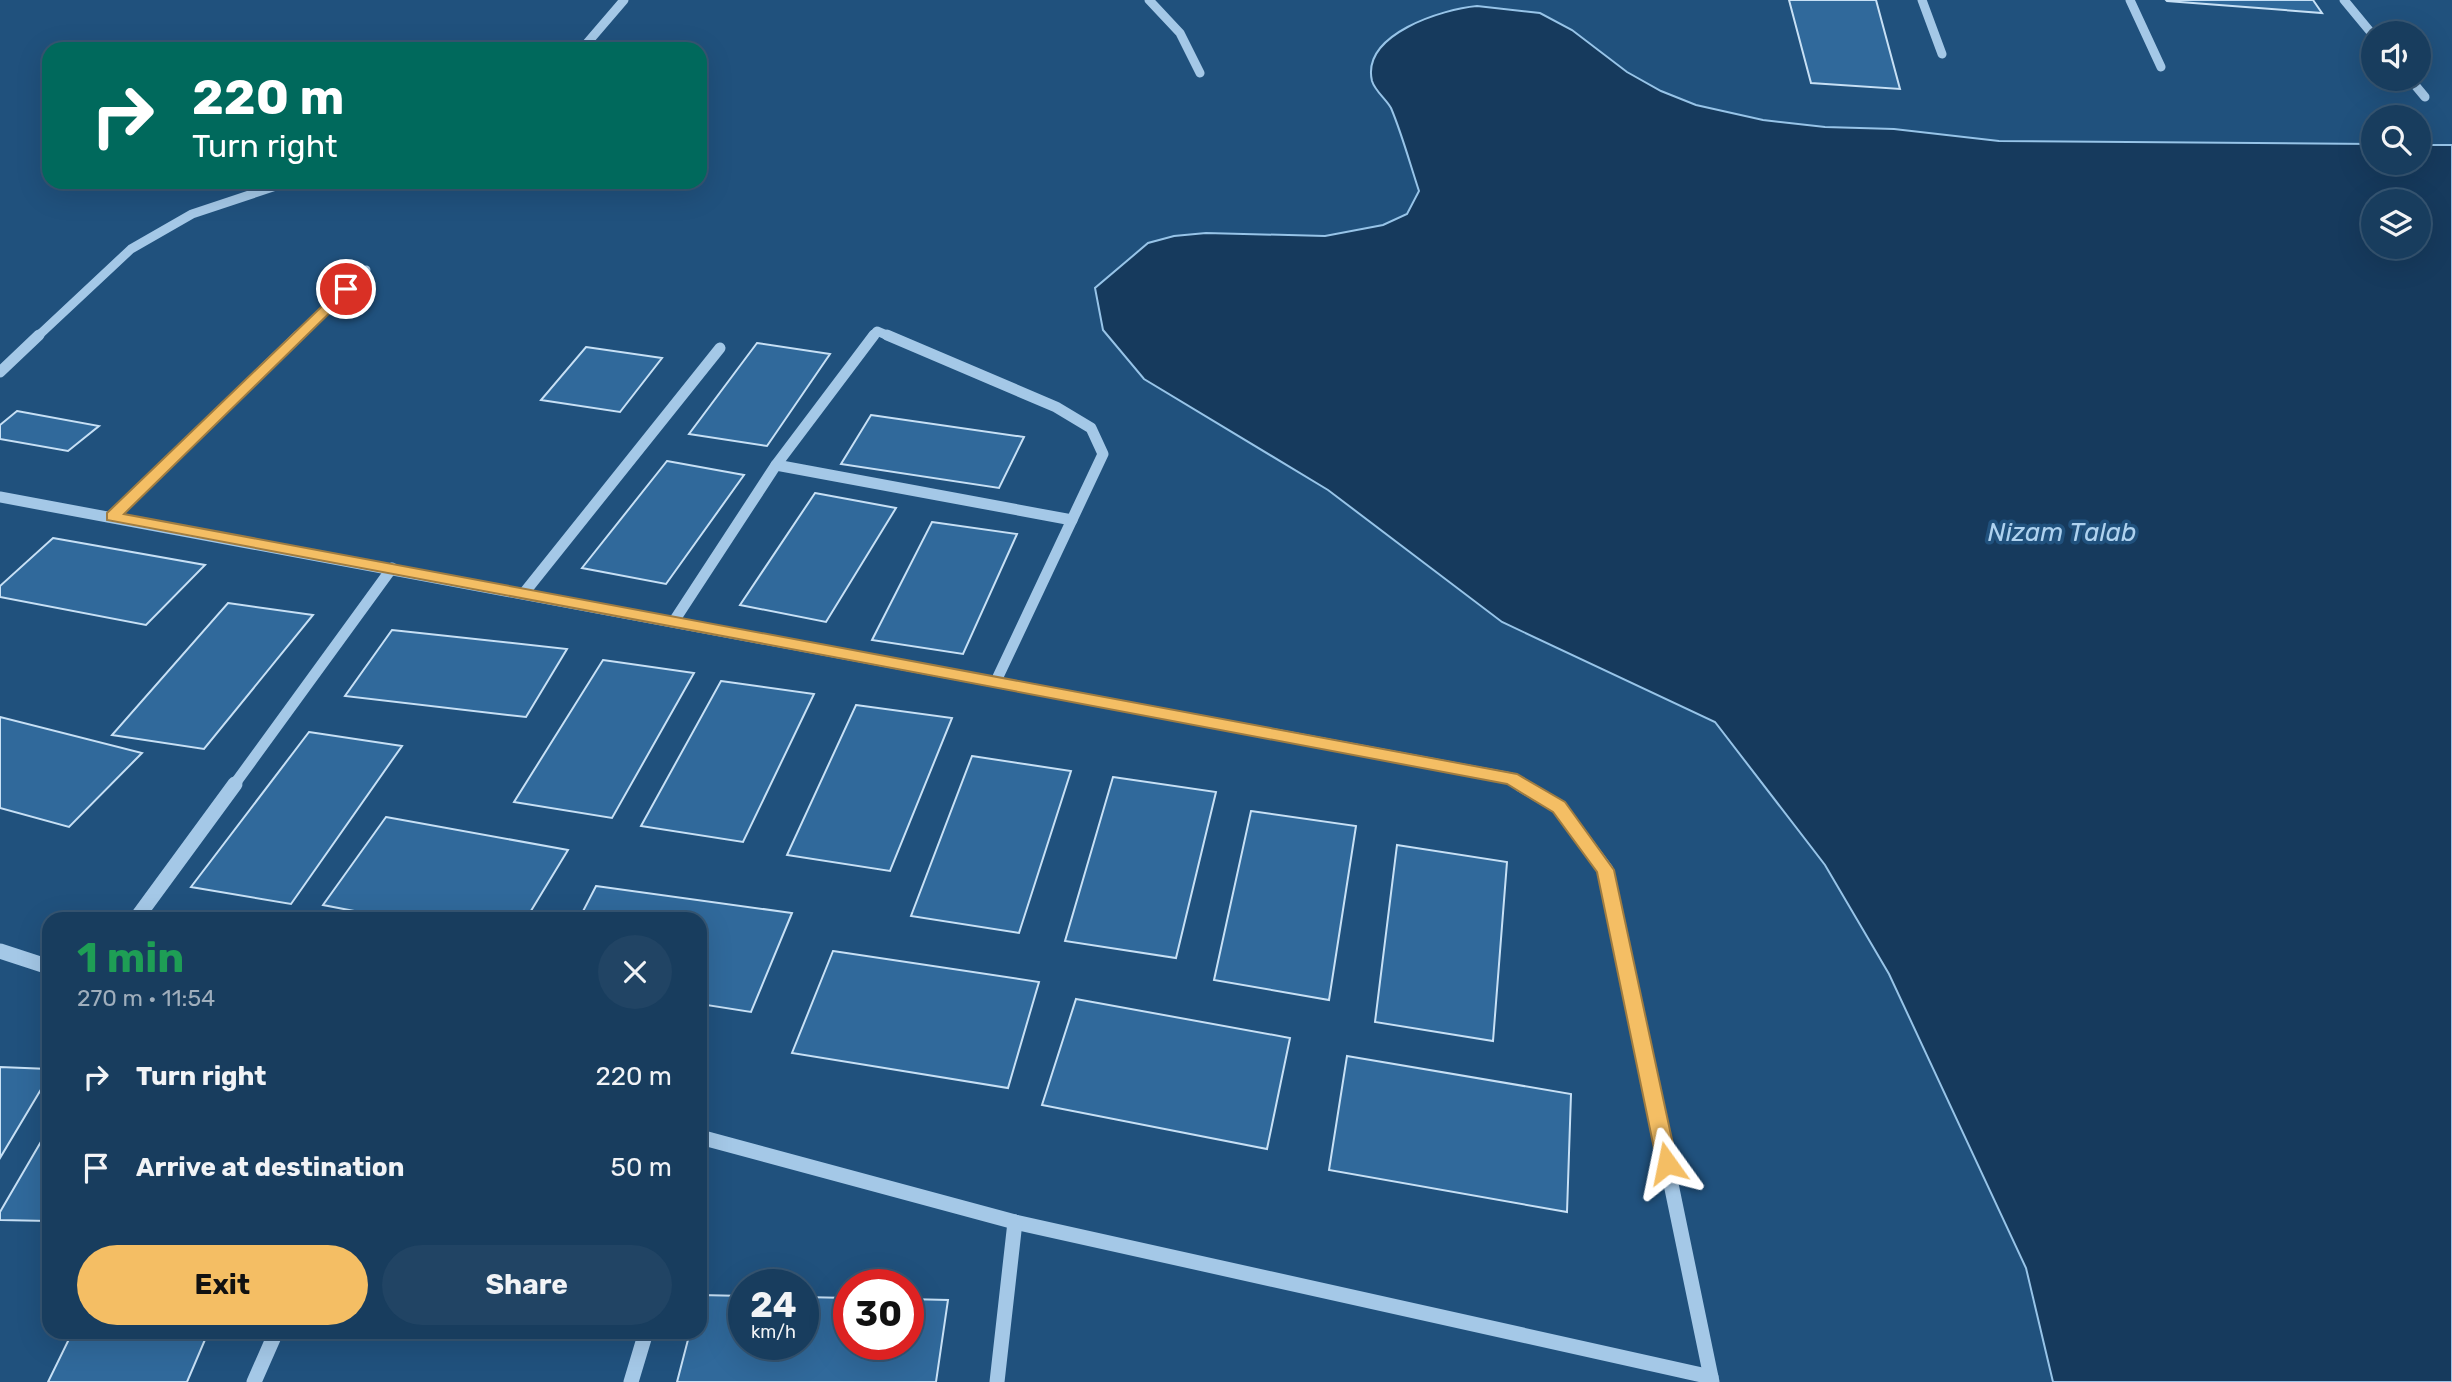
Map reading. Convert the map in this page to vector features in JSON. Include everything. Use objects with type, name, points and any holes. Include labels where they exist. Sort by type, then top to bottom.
[{"type":"street","points":[[588,42],[624,0]]},
{"type":"street","points":[[1149,0],[1169,18],[1192,49],[1200,73]]},
{"type":"street","points":[[1922,0],[1942,54]]},
{"type":"street","points":[[2130,0],[2161,67]]},
{"type":"street","points":[[2344,0],[2362,21]]},
{"type":"street","points":[[2420,91],[2425,97]]},
{"type":"street","points":[[0,372],[131,249],[192,214],[267,189]]},
{"type":"street","points":[[112,517],[366,270]]},
{"type":"street","points":[[674,621],[776,465],[877,331],[1056,407],[1091,428],[1103,454],[996,681]]},
{"type":"street","points":[[524,593],[720,348]]},
{"type":"street","points":[[776,465],[1072,520]]},
{"type":"street","points":[[0,497],[1511,778],[1559,807],[1606,870],[1712,1379],[1015,1222],[707,1139]]},
{"type":"street","points":[[141,912],[392,568]]},
{"type":"street","points":[[0,951],[42,965]]},
{"type":"street","points":[[997,1382],[1015,1222]]},
{"type":"street","points":[[254,1382],[273,1339]]},
{"type":"street","points":[[631,1382],[644,1339]]},
{"type":"water","name":"Nizam Talab","points":[[1477,6],[1540,13],[1572,30],[1627,72],[1661,91],[1696,105],[1763,120],[1825,127],[1894,129],[1999,141],[2361,144],[2361,175],[2431,175],[2431,145],[2452,145],[2452,1382],[2053,1382],[2026,1268],[1889,974],[1825,865],[1715,722],[1502,622],[1328,490],[1144,379],[1103,330],[1095,288],[1148,243],[1174,236],[1206,233],[1325,236],[1383,225],[1407,214],[1419,191],[1391,108],[1372,81],[1372,64],[1379,50],[1391,37],[1445,12]]},
{"type":"building","points":[[1789,0],[1876,0],[1900,89],[1811,83]]},
{"type":"building","points":[[2313,0],[2322,13],[2167,1]]},
{"type":"building","points":[[757,343],[830,354],[767,446],[689,434]]},
{"type":"building","points":[[586,347],[662,358],[620,412],[541,400]]},
{"type":"building","points":[[17,411],[99,426],[68,451],[0,439],[0,425]]},
{"type":"building","points":[[871,415],[1024,437],[999,488],[841,464]]},
{"type":"building","points":[[667,461],[744,475],[666,584],[582,568]]},
{"type":"building","points":[[815,493],[896,508],[826,622],[740,605]]},
{"type":"building","points":[[932,522],[1017,534],[963,654],[872,640]]},
{"type":"building","points":[[53,538],[205,565],[146,625],[0,597],[0,586]]},
{"type":"building","points":[[228,603],[313,615],[204,749],[112,735]]},
{"type":"building","points":[[392,630],[567,649],[526,717],[345,696]]},
{"type":"building","points":[[603,660],[694,673],[612,818],[514,802]]},
{"type":"building","points":[[721,681],[814,694],[743,842],[641,826]]},
{"type":"building","points":[[856,705],[952,718],[890,871],[787,855]]},
{"type":"building","points":[[0,717],[142,753],[69,827],[0,808]]},
{"type":"building","points":[[309,732],[402,746],[291,904],[191,887]]},
{"type":"building","points":[[972,756],[1071,771],[1019,933],[911,916]]},
{"type":"building","points":[[1113,777],[1216,792],[1176,958],[1065,941]]},
{"type":"building","points":[[1251,811],[1356,826],[1329,1000],[1214,980]]},
{"type":"building","points":[[386,817],[568,850],[530,912],[360,912],[323,905]]},
{"type":"building","points":[[1397,845],[1507,862],[1493,1041],[1375,1022]]},
{"type":"building","points":[[596,886],[792,913],[751,1012],[707,1005],[707,912],[583,912]]},
{"type":"building","points":[[833,951],[1039,982],[1008,1088],[792,1053]]},
{"type":"building","points":[[1076,999],[1290,1038],[1267,1149],[1042,1105]]},
{"type":"building","points":[[1347,1056],[1571,1094],[1567,1212],[1329,1170]]},
{"type":"building","points":[[0,1067],[42,1069],[42,1088],[0,1158]]},
{"type":"building","points":[[42,1140],[42,1221],[0,1220],[0,1212]]},
{"type":"building","points":[[707,1295],[728,1296],[728,1360],[819,1360],[819,1297],[833,1298],[833,1360],[924,1360],[924,1299],[948,1300],[936,1382],[677,1382],[688,1339],[707,1339]]},
{"type":"building","points":[[69,1339],[205,1339],[187,1382],[48,1382]]},
{"type":"building","points":[[549,1339],[612,1339],[612,1340]]},
{"type":"route","points":[[346,289],[112,517],[1511,778],[1559,807],[1606,870],[1667,1163]]}]
